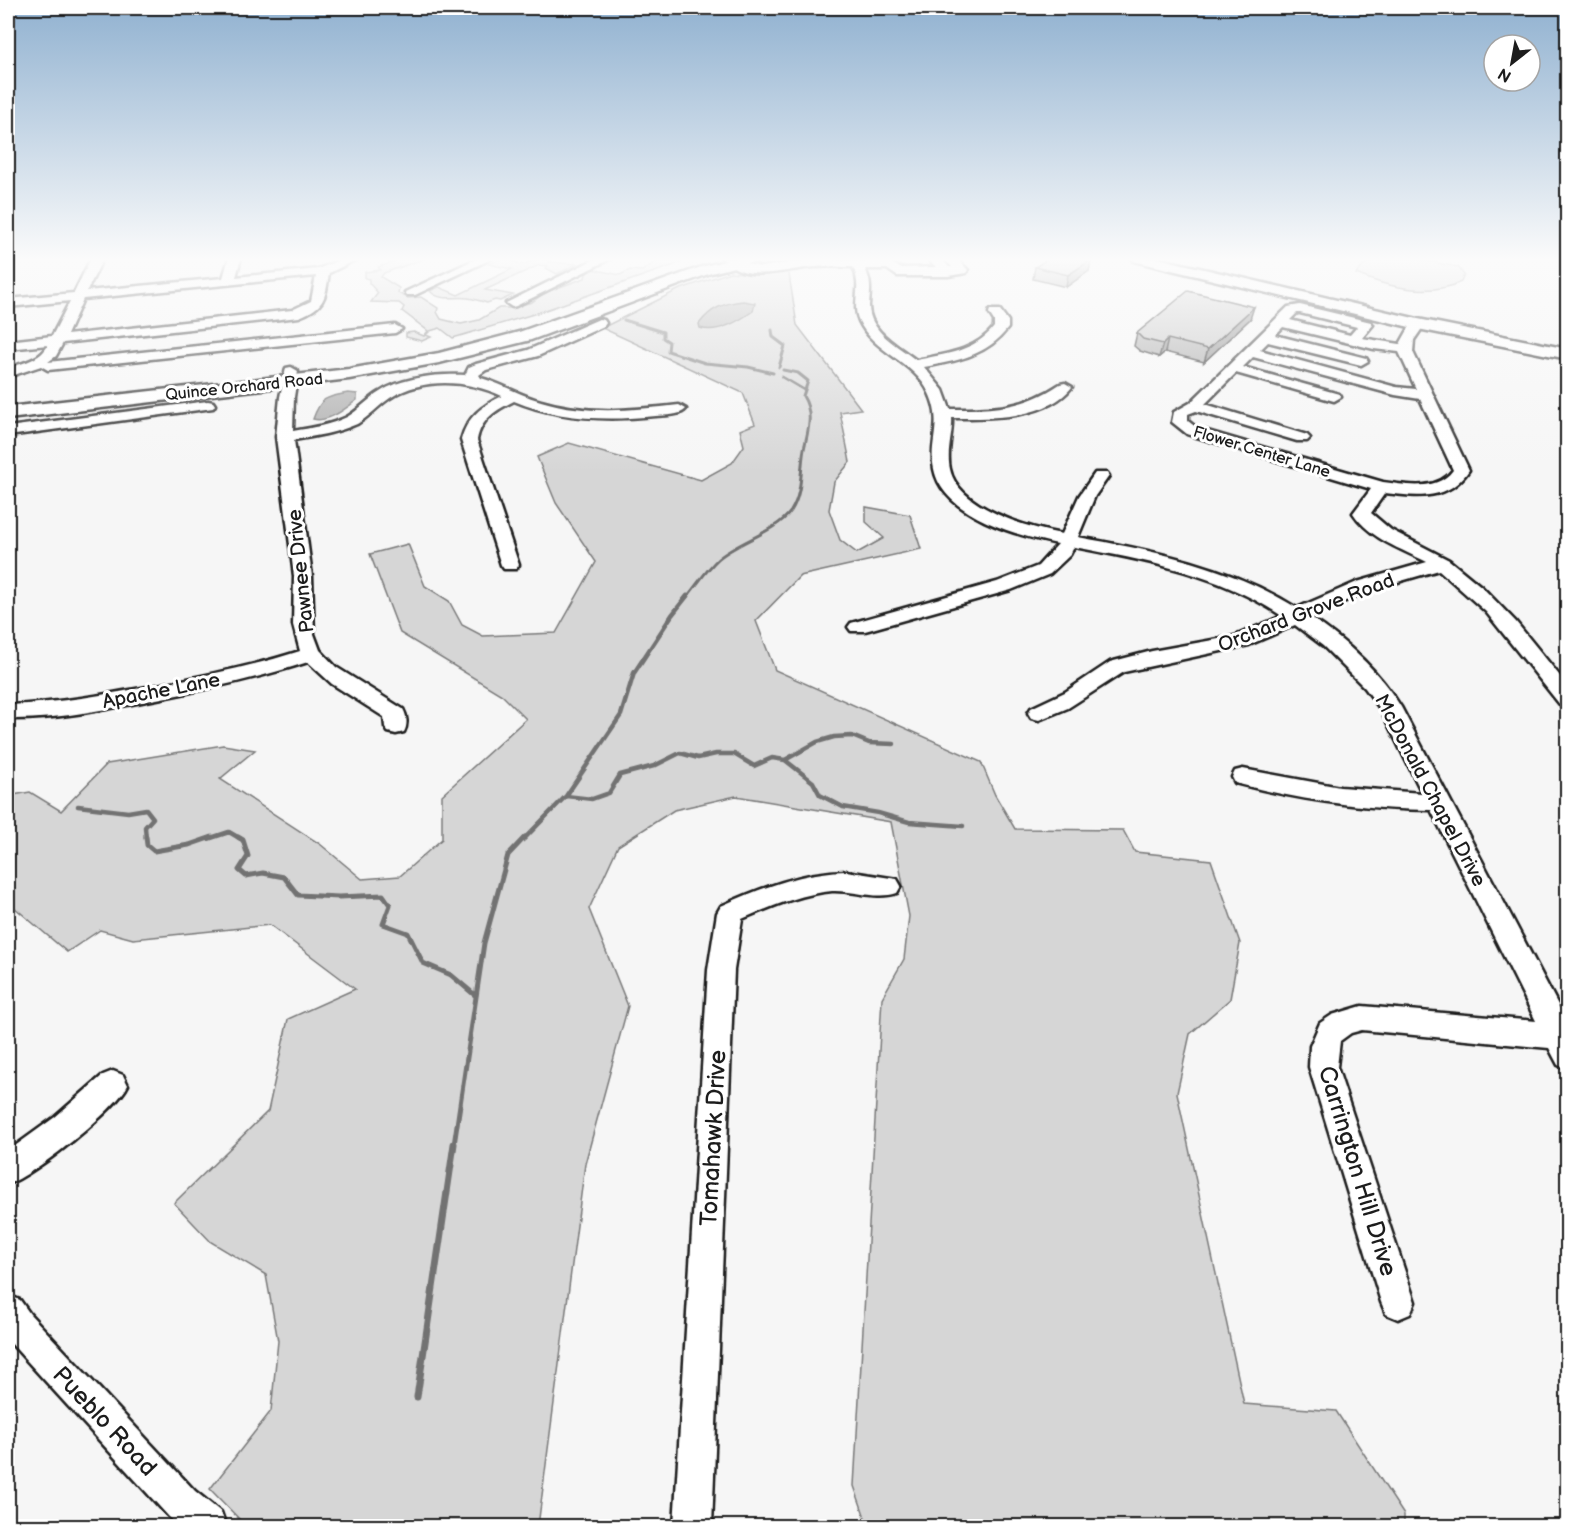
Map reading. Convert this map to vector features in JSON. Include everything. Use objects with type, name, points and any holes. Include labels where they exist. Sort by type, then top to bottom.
[{"type":"main road","name":"Quince Orchard Road","points":[[8,403],[384,368],[482,348],[545,330]]},
{"type":"main road","points":[[1446,330],[1568,354]]},
{"type":"main road","points":[[1478,330],[1568,347]]},
{"type":"main road","name":"Quince Orchard Road","points":[[8,413],[290,376]]},
{"type":"street","points":[[8,373],[26,368],[46,358],[62,330]]},
{"type":"street","points":[[8,345],[146,330]]},
{"type":"street","points":[[299,339],[300,330]]},
{"type":"street","points":[[48,366],[389,330]]},
{"type":"street","points":[[475,380],[472,375],[474,370],[533,353],[585,330]]},
{"type":"street","name":"McDonald Chapel Drive","points":[[872,330],[934,387],[943,413],[944,424],[940,467],[952,490],[973,507],[999,521],[1069,541],[1199,569],[1248,589],[1296,616],[1331,641],[1372,682],[1390,707],[1564,1043]]},
{"type":"street","points":[[913,365],[956,356],[985,345],[1000,330]]},
{"type":"street","name":"Flower Center Lane","points":[[1272,330],[1195,406],[1185,409],[1180,422],[1192,431],[1381,487],[1430,490],[1441,487],[1458,477],[1461,470],[1426,395]]},
{"type":"street","points":[[1311,330],[1406,349]]},
{"type":"street","name":"Flower Center Lane","points":[[1353,340],[1362,330]]},
{"type":"street","points":[[1414,330],[1407,340],[1406,349],[1426,395]]},
{"type":"street","points":[[113,359],[123,332]]},
{"type":"street","points":[[1233,368],[1330,402],[1364,357],[1265,337]]},
{"type":"street","points":[[1250,352],[1395,391],[1426,395]]},
{"type":"street","name":"Pawnee Drive","points":[[290,376],[284,437],[303,579],[303,632],[312,654],[329,671],[352,687],[386,705],[395,714],[396,727]]},
{"type":"street","points":[[284,437],[325,430],[347,422],[366,412],[386,395],[403,387],[439,380],[475,380],[555,410],[586,414],[618,415],[679,409]]},
{"type":"street","points":[[943,413],[987,413],[1024,408],[1042,403],[1065,387]]},
{"type":"street","points":[[510,565],[469,440],[474,423],[483,413],[513,396]]},
{"type":"street","points":[[8,432],[208,405]]},
{"type":"street","points":[[1195,406],[1306,431],[1285,459]]},
{"type":"street","points":[[858,627],[1030,577],[1058,559],[1069,541],[1088,496],[1101,476]]},
{"type":"street","points":[[1381,487],[1362,513],[1364,521],[1387,536],[1420,550],[1470,584],[1542,667],[1568,701]]},
{"type":"street","name":"Orchard Grove Road","points":[[1039,713],[1071,698],[1098,676],[1118,667],[1232,644],[1261,634],[1336,597],[1377,582],[1443,564]]},
{"type":"street","name":"Apache Lane","points":[[8,712],[45,711],[107,702],[240,675],[312,654]]},
{"type":"street","points":[[1243,777],[1329,794],[1440,802]]},
{"type":"street","name":"Tomahawk Drive","points":[[693,1527],[721,970],[730,913],[813,883],[846,881],[888,886]]},
{"type":"street","name":"Carrington Hill Drive","points":[[1398,1302],[1323,1067],[1322,1049],[1329,1031],[1342,1022],[1362,1018],[1564,1043]]},
{"type":"street","points":[[8,1168],[66,1127],[113,1084]]},
{"type":"street","name":"Pueblo Road","points":[[8,1312],[18,1326],[182,1504],[207,1527]]},
{"type":"shaded area","points":[[426,330],[435,330],[426,335],[431,337],[422,341],[406,337],[406,333],[414,332],[424,336],[428,331]]},
{"type":"shaded area","points":[[442,330],[481,330],[453,338]]},
{"type":"shaded area","points":[[605,330],[800,330],[861,409],[840,412],[850,462],[834,482],[829,510],[840,540],[857,553],[884,538],[866,522],[866,507],[910,515],[921,549],[800,576],[756,621],[775,670],[981,762],[995,795],[1015,829],[1123,830],[1135,852],[1211,860],[1240,943],[1230,999],[1190,1034],[1177,1093],[1244,1404],[1336,1411],[1404,1515],[1404,1526],[868,1526],[854,1486],[882,998],[904,959],[909,916],[891,822],[736,796],[674,810],[618,846],[589,909],[628,1006],[585,1164],[538,1526],[246,1526],[210,1489],[271,1411],[278,1341],[266,1275],[211,1242],[174,1203],[268,1111],[288,1019],[355,989],[270,925],[133,939],[100,930],[67,952],[8,902],[8,796],[30,792],[61,811],[107,764],[223,745],[255,750],[220,779],[320,844],[362,879],[400,876],[442,839],[442,795],[526,719],[502,695],[400,633],[370,554],[408,544],[425,586],[449,601],[462,625],[483,636],[556,633],[596,562],[556,503],[537,457],[569,443],[701,480],[732,463],[744,446],[740,430],[755,424],[743,393]]},
{"type":"shaded area","points":[[348,393],[357,394],[357,400],[330,417],[313,419],[325,399]]},
{"type":"building","points":[[1141,330],[1229,330],[1208,349],[1168,339],[1163,344],[1143,339],[1137,333]]},
{"type":"waterway","points":[[655,330],[663,332],[663,338],[669,342],[668,351],[705,363],[748,367],[773,373]]},
{"type":"waterway","points":[[772,330],[773,337],[785,346],[779,367]]},
{"type":"waterway","points":[[686,598],[718,559],[776,525],[795,504],[809,422],[808,409],[803,396],[808,381],[798,373],[783,370]]},
{"type":"waterway","points":[[782,377],[804,390]]},
{"type":"waterway","points":[[566,796],[621,715],[634,673],[687,596]]},
{"type":"waterway","points":[[785,760],[817,742],[834,737],[852,736],[869,743],[894,744]]},
{"type":"waterway","points":[[566,796],[592,799],[609,793],[620,775],[654,766],[680,753],[698,758],[716,754],[734,754],[754,766],[772,758],[785,760]]},
{"type":"waterway","points":[[785,760],[813,782],[820,795],[843,807],[878,813],[909,822],[963,826]]},
{"type":"waterway","points":[[524,839],[566,796]]},
{"type":"waterway","points":[[78,806],[128,812],[146,809],[153,818],[145,827],[146,839]]},
{"type":"waterway","points":[[208,839],[229,832],[241,839]]},
{"type":"waterway","points":[[146,837],[147,845],[154,851],[189,845],[212,837]]},
{"type":"waterway","points":[[238,837],[243,840],[248,856],[239,870],[246,876],[263,873],[284,877],[298,895],[339,897],[383,895],[390,905],[383,924],[408,933],[423,963],[451,975],[476,996]]},
{"type":"waterway","points":[[454,1145],[484,943],[508,855],[525,837]]},
{"type":"waterway","points":[[417,1397],[454,1144]]}]
